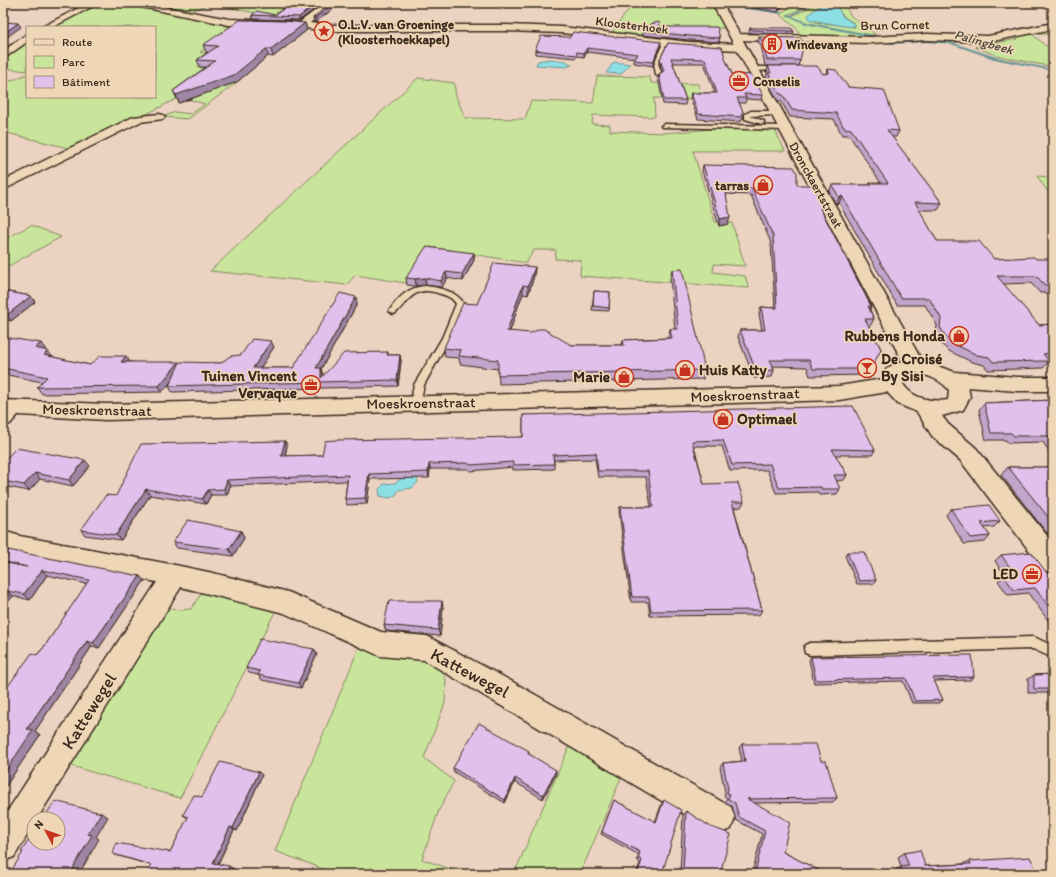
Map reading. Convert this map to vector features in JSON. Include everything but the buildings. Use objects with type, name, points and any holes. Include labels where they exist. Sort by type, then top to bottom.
[{"type":"main road","name":"Dronckaertstraat","points":[[717,3],[916,366]]},
{"type":"main road","points":[[968,454],[953,395],[938,371],[916,366],[905,366],[898,370],[893,375],[898,390],[925,408],[940,430],[968,454],[1053,562]]},
{"type":"main road","points":[[925,408],[953,395],[990,388],[1017,384],[1053,384]]},
{"type":"main road","name":"Moeskroenstraat","points":[[7,411],[106,412],[840,393],[890,398],[898,390]]},
{"type":"street","points":[[48,26],[95,3]]},
{"type":"street","name":"Kloosterhoek","points":[[132,3],[216,20],[303,24],[334,28],[506,28],[562,30],[666,42],[741,48]]},
{"type":"street","points":[[303,24],[330,3]]},
{"type":"street","name":"Brun Cornet","points":[[736,36],[872,40],[932,37],[988,39],[1053,26]]},
{"type":"street","points":[[3,56],[26,38]]},
{"type":"street","points":[[3,186],[80,149],[131,122],[149,116],[160,116]]},
{"type":"street","name":"Kattewegel","points":[[3,541],[20,546],[175,575],[288,603],[380,644],[427,648],[504,691],[720,818]]},
{"type":"street","name":"Kattewegel","points":[[3,846],[175,575]]},
{"type":"lane","points":[[659,75],[656,63],[666,42]]},
{"type":"lane","points":[[753,69],[789,69]]},
{"type":"lane","points":[[664,126],[781,121]]},
{"type":"lane","points":[[393,311],[409,294],[422,290],[444,292],[457,298],[460,304],[446,338],[419,385],[415,403]]},
{"type":"lane","points":[[810,649],[1034,643],[1053,652]]},
{"type":"green space","points":[[98,3],[127,3],[177,15],[227,22],[224,26],[232,26],[225,34],[200,52],[215,54],[197,67],[215,69],[200,80],[236,83],[188,119],[163,117],[175,112],[191,114],[205,104],[180,97],[76,150],[3,132],[3,89],[9,86],[3,84],[26,74],[26,98],[156,98],[156,26],[51,26]]},
{"type":"green space","points":[[137,3],[284,3],[282,5],[287,5],[272,16],[210,4],[184,13]]},
{"type":"green space","points":[[633,3],[712,5],[725,28],[643,30],[639,38],[611,34]]},
{"type":"green space","points":[[796,3],[810,3],[787,15],[794,15],[818,3],[824,3],[809,14],[815,22],[855,27],[854,23],[838,10],[836,3],[843,3],[851,16],[876,35],[871,35],[878,38],[802,36],[795,27],[780,14]]},
{"type":"green space","points":[[1053,27],[1053,34],[1032,34],[1053,52],[1053,67],[998,56],[975,47],[1018,39],[1012,36]]},
{"type":"green space","points":[[26,41],[26,71],[3,68],[3,59]]},
{"type":"green space","points":[[597,76],[650,77],[651,83],[698,84],[701,95],[696,99],[654,98],[655,117],[593,115],[592,124],[610,125],[610,131],[664,133],[712,129],[775,130],[785,151],[693,151],[715,222],[732,223],[745,266],[714,264],[713,272],[745,276],[749,288],[580,276],[581,260],[555,259],[556,250],[534,250],[526,263],[430,247],[406,283],[355,275],[347,285],[210,271],[418,78],[454,83],[456,96],[465,118],[525,119],[531,101],[593,103]]},
{"type":"green space","points":[[1037,176],[1053,177],[1053,199]]},
{"type":"green space","points":[[31,225],[61,237],[3,269],[3,240]]},
{"type":"green space","points":[[205,588],[275,612],[180,798],[68,765],[166,606],[178,610],[191,609]]},
{"type":"green space","points":[[360,645],[442,663],[446,681],[445,703],[424,758],[454,781],[439,810],[422,859],[464,874],[337,874],[275,851]]},
{"type":"green space","points":[[572,740],[624,771],[580,874],[514,874]]},
{"type":"water","points":[[824,3],[836,3],[842,16],[856,25],[850,27],[811,20],[808,17],[809,14]]},
{"type":"water","points":[[550,59],[566,61],[572,65],[566,67],[536,65],[538,61]]},
{"type":"water","points":[[614,62],[630,64],[621,74],[606,73]]},
{"type":"water","points":[[416,477],[418,482],[412,488],[398,490],[396,495],[390,498],[380,496],[379,489],[384,484],[395,483],[402,478]]},
{"type":"waterway","name":"Palingbeek","points":[[682,3],[712,4]]},
{"type":"waterway","points":[[792,15],[812,3]]},
{"type":"waterway","name":"Palingbeek","points":[[728,5],[781,13]]},
{"type":"waterway","name":"Palingbeek","points":[[788,15],[806,23],[880,38]]},
{"type":"waterway","name":"Palingbeek","points":[[885,41],[892,43],[927,41],[951,43],[995,58],[1053,70]]},
{"type":"place","name":"O.L.V. van Groeninge (Kloosterhoekkapel)","points":[[324,31]]},
{"type":"place","name":"Windevang","points":[[772,44]]},
{"type":"place","name":"Conselis","points":[[739,81]]},
{"type":"place","name":"tarras","points":[[763,185]]},
{"type":"place","name":"Rubbens Honda","points":[[959,336]]},
{"type":"place","name":"De Croisé By Sisi","points":[[867,368]]},
{"type":"place","name":"Huis Katty","points":[[685,370]]},
{"type":"place","name":"Marie","points":[[624,377]]},
{"type":"place","name":"Tuinen Vincent Vervaque","points":[[311,385]]},
{"type":"place","name":"Optimael","points":[[723,419]]},
{"type":"place","name":"LED","points":[[1032,574]]}]
